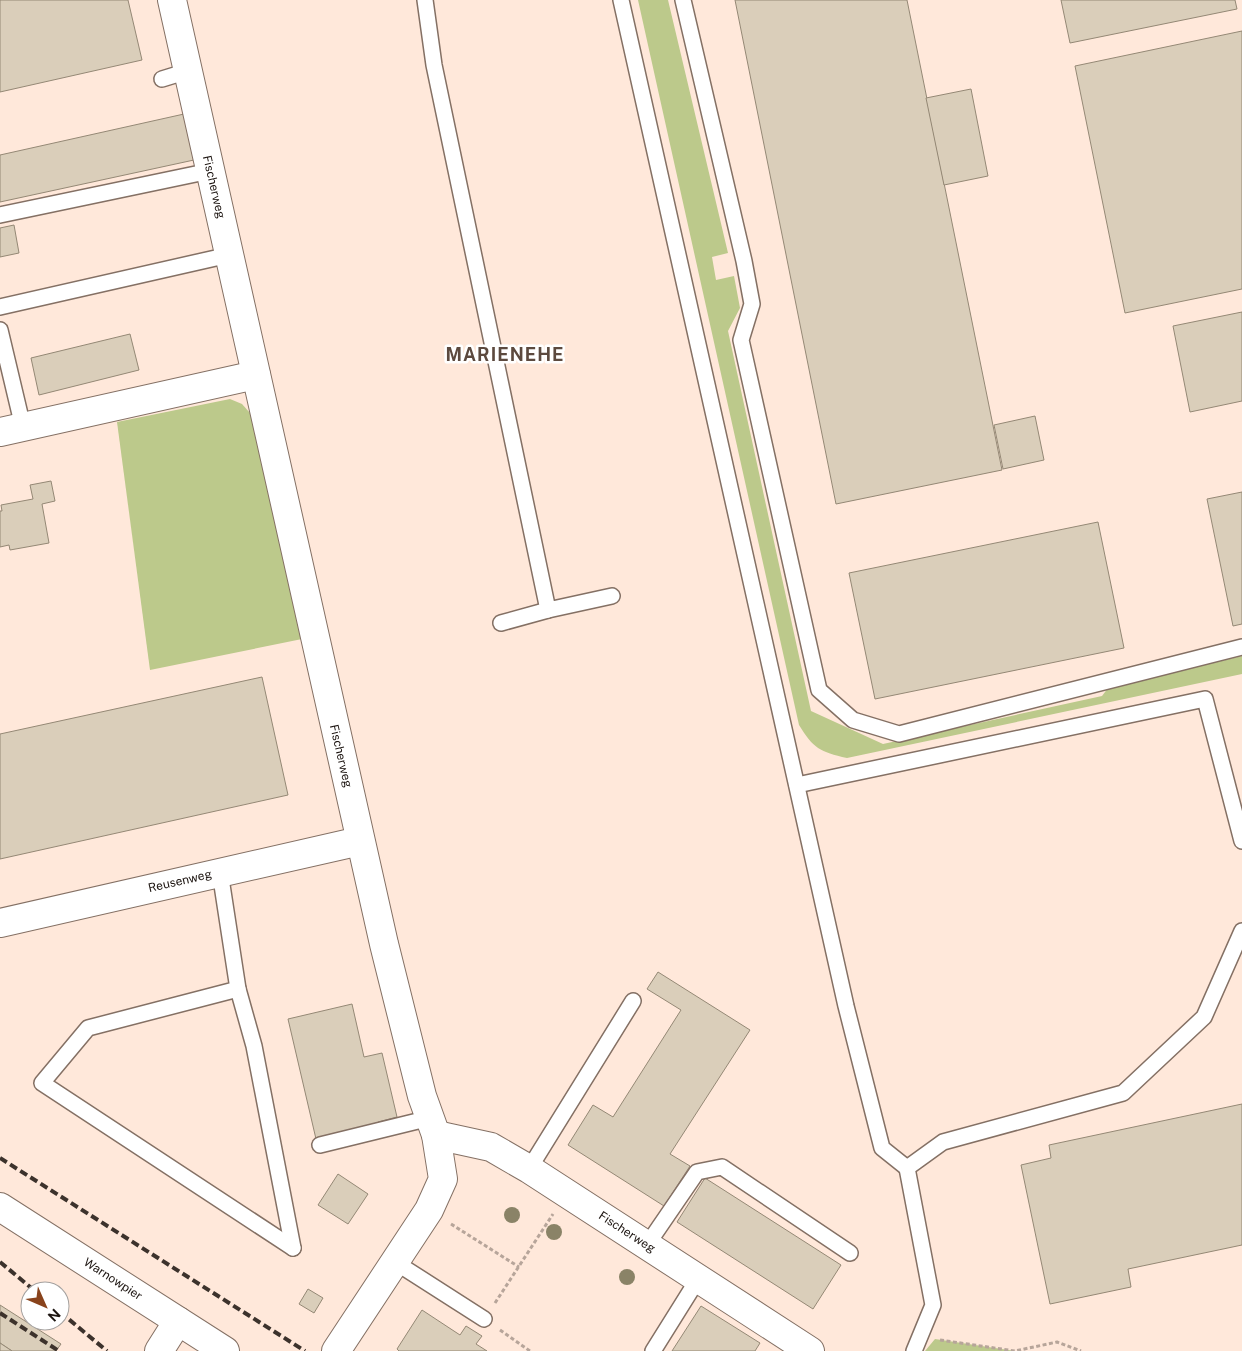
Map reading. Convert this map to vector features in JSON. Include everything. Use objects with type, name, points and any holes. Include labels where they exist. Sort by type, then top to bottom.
[{"type":"street","name":"Fischerweg","points":[[172,0],[360,841],[422,1096],[433,1126],[443,1179],[429,1210],[336,1351]]},
{"type":"street","points":[[7,426],[256,375]]},
{"type":"street","name":"Reusenweg","points":[[0,923],[360,841]]},
{"type":"street","name":"Fischerweg","points":[[433,1126],[491,1147],[529,1169],[810,1351]]},
{"type":"street","name":"Warnowpier","points":[[0,1207],[225,1351]]},
{"type":"street","points":[[159,1351],[178,1321]]},
{"type":"lane","points":[[425,0],[434,65],[548,610]]},
{"type":"lane","points":[[621,0],[846,1006],[882,1148],[907,1168],[933,1305],[914,1351]]},
{"type":"lane","points":[[683,0],[744,261],[752,304],[741,340],[819,690],[853,720],[899,734],[1242,647]]},
{"type":"lane","points":[[162,79],[188,71]]},
{"type":"lane","points":[[0,215],[210,171]]},
{"type":"lane","points":[[0,307],[229,255]]},
{"type":"lane","points":[[0,330],[7,426]]},
{"type":"lane","points":[[501,623],[548,610],[612,596]]},
{"type":"lane","points":[[797,785],[1205,699],[1242,841]]},
{"type":"lane","points":[[220,872],[238,989],[254,1046],[293,1248],[42,1083],[88,1028],[238,989]]},
{"type":"lane","points":[[907,1168],[943,1142],[1123,1093],[1204,1017],[1242,931]]},
{"type":"lane","points":[[529,1169],[633,1001]]},
{"type":"lane","points":[[320,1145],[433,1126]]},
{"type":"lane","points":[[646,1245],[697,1172],[722,1167],[850,1253]]},
{"type":"lane","points":[[395,1262],[484,1319]]},
{"type":"lane","points":[[653,1351],[698,1278]]},
{"type":"path","points":[[530,1351],[484,1319],[567,1193]]},
{"type":"path","points":[[429,1210],[518,1267]]},
{"type":"path","points":[[935,1339],[1015,1350],[1057,1342],[1082,1351]]},
{"type":"green space","points":[[638,0],[668,0],[728,253],[712,257],[716,280],[734,276],[740,308],[728,331],[811,711],[883,744],[1102,696],[1108,688],[1242,656],[1242,674],[847,758],[830,754],[813,744],[799,725]]},
{"type":"green space","points":[[230,399],[242,404],[258,422],[307,638],[150,670],[117,422]]},
{"type":"green space","points":[[935,1339],[1015,1351],[925,1351]]},
{"type":"building","points":[[0,0],[128,0],[142,60],[0,92]]},
{"type":"building","points":[[735,0],[907,0],[1002,470],[836,504]]},
{"type":"building","points":[[1061,0],[1235,0],[1237,9],[1070,43]]},
{"type":"building","points":[[1242,31],[1242,289],[1125,313],[1075,66]]},
{"type":"building","points":[[971,89],[988,176],[944,185],[926,98]]},
{"type":"building","points":[[184,114],[194,160],[0,202],[0,155]]},
{"type":"building","points":[[14,225],[19,253],[0,257],[0,228]]},
{"type":"building","points":[[1242,312],[1242,401],[1190,412],[1173,326]]},
{"type":"building","points":[[130,334],[139,370],[39,395],[31,358]]},
{"type":"building","points":[[1035,416],[1044,460],[1003,469],[994,425]]},
{"type":"building","points":[[51,481],[55,501],[42,504],[49,543],[10,550],[9,545],[0,547],[1,505],[33,499],[30,485]]},
{"type":"building","points":[[1242,492],[1242,624],[1233,626],[1207,499]]},
{"type":"building","points":[[1098,522],[1124,648],[875,699],[849,573]]},
{"type":"building","points":[[262,677],[288,795],[0,859],[0,734]]},
{"type":"building","points":[[658,972],[750,1030],[670,1154],[690,1166],[664,1206],[568,1145],[593,1105],[613,1117],[681,1010],[647,989]]},
{"type":"building","points":[[352,1004],[364,1057],[382,1053],[397,1117],[378,1122],[379,1124],[316,1139],[288,1019]]},
{"type":"building","points":[[1242,1104],[1242,1245],[1128,1269],[1131,1287],[1050,1304],[1021,1165],[1051,1158],[1049,1145]]},
{"type":"building","points":[[338,1174],[368,1194],[348,1224],[318,1205]]},
{"type":"building","points":[[705,1178],[841,1265],[813,1309],[677,1222]]},
{"type":"building","points":[[308,1289],[323,1298],[314,1313],[299,1304]]},
{"type":"building","points":[[0,1305],[20,1318],[20,1331],[41,1331],[61,1344],[56,1351],[12,1351],[0,1343]]},
{"type":"building","points":[[701,1306],[760,1343],[755,1351],[672,1351]]},
{"type":"building","points":[[422,1310],[460,1335],[466,1326],[482,1336],[476,1344],[487,1351],[399,1351],[397,1349]]},
{"type":"building","points":[[0,1343],[12,1351],[0,1351]]},
{"type":"railway","points":[[0,1158],[305,1351]]},
{"type":"railway","points":[[0,1262],[23,1281]]},
{"type":"railway","points":[[0,1313],[59,1351]]},
{"type":"railway","points":[[70,1320],[107,1351]]},
{"type":"district","name":"MARIENEHE","points":[[505,355]]}]
